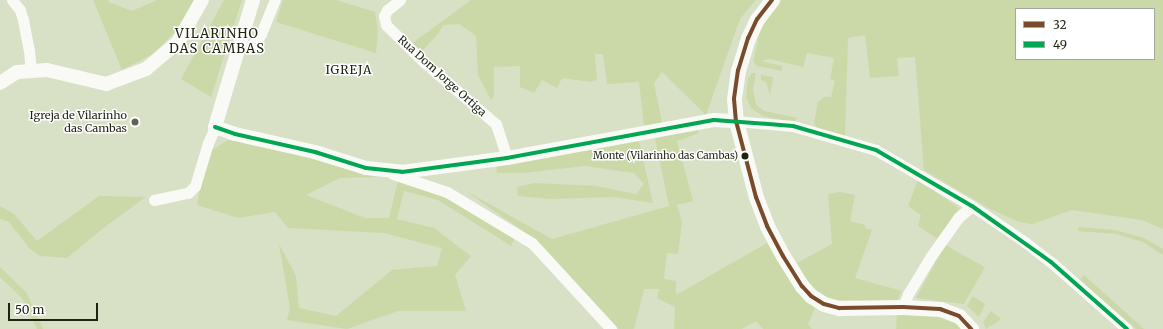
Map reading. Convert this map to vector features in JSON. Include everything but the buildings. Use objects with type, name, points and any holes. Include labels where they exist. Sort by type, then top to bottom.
[{"type":"main road","points":[[772,0],[757,19],[748,38],[738,70],[734,99],[736,122],[762,213],[783,256],[810,296],[824,304],[839,308],[902,307],[940,309],[950,312],[963,319],[971,329]]},
{"type":"street","points":[[12,0],[20,10],[23,20],[30,50],[30,71]]},
{"type":"street","points":[[0,83],[17,72],[47,70],[106,84],[146,69],[178,42],[202,0]]},
{"type":"street","points":[[154,200],[188,193],[194,186],[214,127],[253,0]]},
{"type":"street","points":[[239,45],[248,47],[255,43],[261,34],[275,0]]},
{"type":"street","name":"Rua Dom Jorge Ortiga","points":[[400,0],[387,10],[384,16],[386,25],[425,63],[496,124],[507,158]]},
{"type":"street","points":[[214,127],[235,134],[315,152],[366,168],[402,172],[507,158],[714,120],[793,126],[876,150],[972,206],[1051,262],[1127,329]]},
{"type":"street","points":[[385,171],[447,192],[532,243],[610,329]]},
{"type":"street","points":[[902,307],[908,294],[931,256],[958,218],[972,206]]},
{"type":"green space","points":[[93,0],[108,0],[109,2],[132,11],[157,0],[195,0],[180,27],[153,54],[122,70]]},
{"type":"green space","points":[[224,0],[242,0],[211,97],[181,79]]},
{"type":"green space","points":[[283,0],[336,0],[375,12],[378,32],[376,53],[276,22]]},
{"type":"green space","points":[[471,0],[756,0],[740,19],[706,115],[662,72],[654,83],[662,123],[644,126],[639,82],[607,84],[603,54],[595,54],[597,80],[591,82],[562,78],[557,88],[542,80],[534,93],[520,87],[520,66],[494,67],[494,96],[491,100],[478,75],[476,36],[459,24],[443,25],[438,34],[421,52],[411,44]]},
{"type":"green space","points":[[783,0],[1163,0],[1163,229],[1142,220],[1072,210],[1032,224],[1019,222],[990,209],[924,170],[915,57],[897,58],[899,76],[870,78],[865,35],[848,38],[845,136],[817,128],[814,123],[818,102],[824,97],[831,97],[835,81],[830,79],[834,58],[807,53],[803,67],[769,59],[761,61],[782,66],[782,71],[757,66],[753,61],[758,42],[757,36],[776,4]]},
{"type":"green space","points":[[752,73],[756,73],[753,90],[756,105],[764,111],[797,118],[795,123],[763,116],[751,108],[746,97],[748,78]]},
{"type":"green space","points":[[761,75],[773,77],[770,95],[766,82],[761,80]]},
{"type":"green space","points":[[698,128],[699,133],[677,141],[693,201],[677,205],[682,222],[678,254],[667,253],[664,279],[676,281],[676,295],[767,243],[797,291],[816,306],[808,324],[812,329],[763,329],[756,321],[742,329],[674,329],[675,307],[657,298],[659,289],[644,289],[634,329],[619,329],[536,240],[464,190],[552,239],[669,206],[655,138]]},
{"type":"green space","points":[[228,140],[264,146],[377,177],[340,178],[306,195],[365,218],[389,218],[398,181],[442,194],[515,237],[511,246],[438,200],[404,191],[397,219],[434,228],[471,256],[455,275],[466,311],[398,311],[347,329],[287,320],[290,308],[279,244],[296,276],[299,308],[336,316],[392,270],[437,266],[442,248],[383,233],[288,228],[275,212],[238,218],[197,205],[200,187],[212,150]]},
{"type":"green space","points":[[639,141],[653,203],[614,197],[550,199],[518,196],[517,187],[534,183],[596,186],[636,194],[644,184],[634,173],[585,166],[523,173],[497,173],[496,164]]},
{"type":"green space","points":[[918,180],[959,208],[938,239],[918,226],[921,215],[908,206]]},
{"type":"green space","points":[[840,192],[855,195],[850,221],[865,225],[865,228],[872,230],[855,278],[902,291],[897,301],[831,300],[810,286],[797,263],[832,244],[828,194]]},
{"type":"green space","points":[[99,196],[146,197],[106,226],[67,258],[40,256],[29,248],[9,222],[0,219],[0,206],[14,214],[37,241]]},
{"type":"green space","points":[[1078,227],[1115,230],[1144,238],[1163,249],[1163,255],[1143,242],[1116,234],[1078,231]]},
{"type":"green space","points":[[945,245],[985,267],[964,304],[916,298]]},
{"type":"green space","points":[[0,267],[26,292],[43,329],[37,329],[22,298],[0,277]]},
{"type":"green space","points":[[1084,275],[1144,329],[1136,329],[1080,280]]},
{"type":"green space","points":[[973,296],[985,304],[979,317],[967,306]]},
{"type":"green space","points":[[991,311],[1001,319],[986,329],[983,322]]},
{"type":"green space","points":[[897,314],[937,314],[960,326],[962,329],[896,329]]},
{"type":"transit line","name":"32","points":[[772,0],[757,19],[748,38],[738,70],[734,99],[736,121],[756,197],[767,226],[783,256],[802,286],[811,296],[824,304],[839,308],[903,307],[940,309],[959,316],[971,329]]},
{"type":"transit line","name":"49","points":[[215,127],[235,134],[315,152],[366,168],[402,172],[507,158],[714,120],[793,126],[876,150],[972,206],[1051,262],[1127,329]]},
{"type":"place","name":"Igreja de Vilarinho das Cambas","points":[[135,122]]},
{"type":"place","name":"Monte (Vilarinho das Cambas)","points":[[745,156]]},
{"type":"district","name":"VILARINHO DAS CAMBAS","points":[[217,42]]},
{"type":"district","name":"IGREJA","points":[[349,70]]}]
